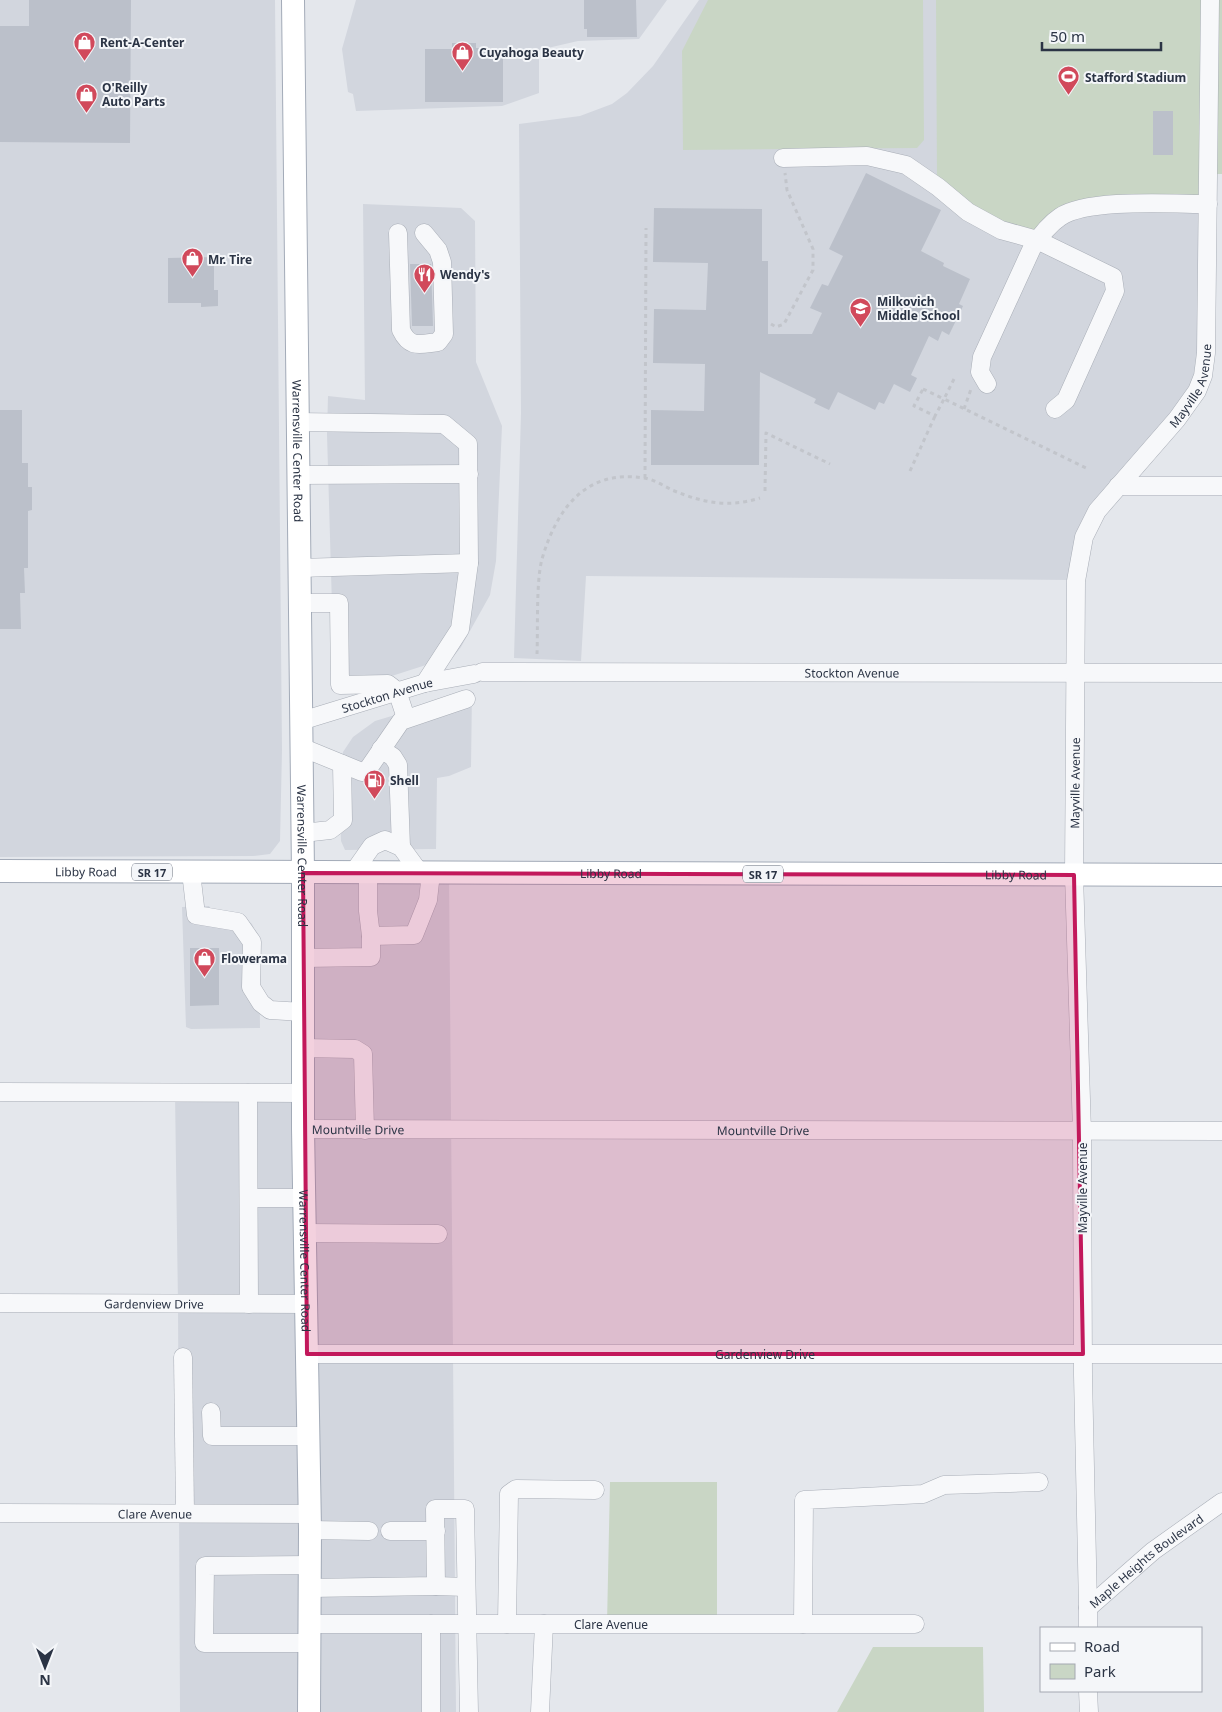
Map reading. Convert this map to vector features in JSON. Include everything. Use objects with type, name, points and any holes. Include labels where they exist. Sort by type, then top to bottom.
[{"type":"main road","name":"Warrensville Center Road","points":[[293,0],[303,873],[303,1129],[310,1522],[309,1712]]},
{"type":"main road","name":"Libby Road","points":[[0,871],[1222,875]]},
{"type":"street","name":"Mayville Avenue","points":[[1088,1608],[1082,1354],[1082,1132],[1074,875],[1076,581],[1084,537],[1097,511],[1177,419],[1197,391],[1203,376],[1215,285],[1208,204],[1210,0]]},
{"type":"street","points":[[783,158],[867,156],[906,165],[938,186],[968,212],[1001,230],[1037,240],[1113,277],[1115,292],[1066,400],[1055,409]]},
{"type":"street","points":[[979,386],[982,357],[1037,240],[1061,216],[1088,208],[1132,204],[1208,204]]},
{"type":"street","points":[[398,233],[401,330],[406,340],[412,344],[438,342],[444,334],[442,262],[438,250],[424,233]]},
{"type":"street","points":[[297,422],[444,424],[468,444],[469,563],[460,629],[426,683]]},
{"type":"street","points":[[298,475],[469,474]]},
{"type":"street","points":[[1118,486],[1222,486]]},
{"type":"street","points":[[299,568],[469,563]]},
{"type":"street","points":[[299,603],[339,603],[340,685],[388,684],[397,691],[406,718]]},
{"type":"street","name":"Stockton Avenue","points":[[301,721],[426,683],[478,673],[1222,673]]},
{"type":"street","points":[[301,747],[362,772],[368,771],[397,724],[406,718],[466,699]]},
{"type":"street","points":[[381,749],[393,757],[398,765],[401,847]]},
{"type":"street","points":[[302,833],[330,830],[343,820],[342,764]]},
{"type":"street","points":[[303,958],[371,957],[368,911],[360,873],[372,846],[378,842],[393,842],[401,847],[426,873],[428,900],[414,935],[371,936]]},
{"type":"street","points":[[191,872],[196,915],[212,920],[238,922],[252,942],[251,987],[261,1003],[270,1010],[303,1012]]},
{"type":"street","points":[[303,1048],[355,1049],[363,1054],[365,1130]]},
{"type":"street","points":[[0,1092],[303,1093]]},
{"type":"street","points":[[248,1093],[249,1304]]},
{"type":"street","name":"Mountville Drive","points":[[303,1129],[1222,1131]]},
{"type":"street","points":[[249,1198],[305,1198]]},
{"type":"street","points":[[305,1233],[438,1234]]},
{"type":"street","name":"Gardenview Drive","points":[[0,1303],[306,1304]]},
{"type":"street","name":"Gardenview Drive","points":[[307,1354],[1222,1354]]},
{"type":"street","points":[[183,1357],[185,1513]]},
{"type":"street","points":[[211,1412],[212,1436],[308,1436]]},
{"type":"street","points":[[803,1624],[804,1500],[923,1494],[944,1484],[1039,1482]]},
{"type":"street","points":[[507,1624],[509,1494],[516,1489],[595,1490]]},
{"type":"street","name":"Maple Heights Boulevard","points":[[1088,1627],[1088,1608],[1152,1551],[1222,1502]]},
{"type":"street","points":[[436,1586],[435,1509],[466,1509],[468,1712]]},
{"type":"street","name":"Clare Avenue","points":[[0,1513],[185,1513],[310,1522],[369,1530]]},
{"type":"street","points":[[390,1530],[436,1531]]},
{"type":"street","name":"Clare Avenue","points":[[310,1565],[205,1566],[204,1643],[431,1624],[915,1624]]},
{"type":"street","points":[[309,1588],[466,1586]]},
{"type":"street","points":[[431,1624],[431,1712]]},
{"type":"street","points":[[540,1712],[544,1624]]},
{"type":"street","points":[[1088,1692],[1089,1712]]},
{"type":"path","points":[[771,324],[776,327],[784,324],[813,270],[813,249],[787,190],[783,158]]},
{"type":"path","points":[[645,478],[646,228]]},
{"type":"path","points":[[910,471],[934,416],[954,379]]},
{"type":"path","points":[[964,409],[979,386]]},
{"type":"path","points":[[934,416],[914,406],[923,389],[1088,469]]},
{"type":"path","points":[[765,491],[766,433],[830,464]]},
{"type":"path","points":[[537,654],[542,560],[560,515],[582,490],[607,478],[645,478],[699,502],[739,505],[760,498]]},
{"type":"highlighted area","points":[[303,873],[1074,875],[1083,1354],[307,1354]]},
{"type":"shaded area","points":[[0,0],[275,0],[282,750],[280,841],[270,854],[253,856],[0,857]]},
{"type":"shaded area","points":[[356,0],[667,0],[639,39],[578,41],[539,50],[539,93],[502,106],[356,111],[353,94],[348,92],[342,49]]},
{"type":"shaded area","name":"Milkovich Middle School","points":[[699,0],[1202,0],[1199,369],[1189,391],[1133,457],[1070,580],[586,576],[581,661],[514,658],[521,413],[519,124],[580,116],[612,104],[627,93],[653,66]]},
{"type":"shaded area","points":[[363,204],[461,208],[475,221],[476,362],[502,426],[496,561],[490,595],[461,647],[454,656],[345,691],[334,675],[327,434],[328,396],[365,400]]},
{"type":"shaded area","points":[[472,692],[471,767],[449,776],[437,778],[436,849],[345,850],[341,841],[339,781],[343,752],[353,737],[375,721]]},
{"type":"shaded area","points":[[303,873],[449,873],[456,1712],[180,1712],[175,1093],[303,1093]]},
{"type":"shaded area","points":[[209,906],[213,913],[243,916],[252,924],[259,938],[260,1028],[191,1029],[186,1027],[182,907]]},
{"type":"green space","points":[[708,0],[923,0],[924,140],[917,148],[683,150],[682,51]]},
{"type":"green space","name":"Stafford Stadium","points":[[936,0],[1222,0],[1222,174],[1202,174],[1202,198],[1092,198],[1077,203],[1027,244],[937,181]]},
{"type":"green space","points":[[610,1482],[717,1482],[717,1624],[607,1624]]},
{"type":"green space","points":[[873,1647],[983,1647],[984,1712],[837,1712]]},
{"type":"building","points":[[29,0],[131,0],[130,143],[0,142],[0,26],[29,26]]},
{"type":"building","points":[[584,0],[636,0],[637,37],[587,37],[587,29],[584,29]]},
{"type":"building","points":[[452,43],[476,43],[476,48],[503,48],[503,102],[425,102],[425,49],[452,49]]},
{"type":"building","points":[[1153,111],[1173,111],[1173,155],[1153,155]]},
{"type":"building","points":[[866,173],[941,210],[921,251],[944,263],[943,266],[970,279],[959,304],[963,306],[949,335],[942,331],[938,341],[929,336],[911,375],[917,378],[910,392],[894,384],[884,404],[879,402],[875,410],[838,392],[829,410],[814,403],[816,399],[760,372],[759,465],[651,465],[651,410],[704,411],[705,364],[653,363],[654,309],[706,310],[708,263],[653,262],[654,208],[762,209],[762,261],[768,261],[768,334],[812,334],[822,313],[810,308],[822,284],[828,286],[843,256],[829,249]]},
{"type":"building","points":[[214,257],[214,290],[218,290],[218,306],[201,307],[201,303],[168,303],[168,258]]},
{"type":"building","points":[[410,264],[431,264],[433,326],[412,326]]},
{"type":"building","points":[[0,410],[22,410],[22,463],[28,463],[28,487],[32,487],[32,510],[28,511],[28,568],[24,568],[25,593],[20,593],[21,629],[0,629]]},
{"type":"building","name":"Flowerama","points":[[190,948],[219,948],[219,1005],[190,1006]]},
{"type":"place","name":"Rent-A-Center","points":[[84,61]]},
{"type":"place","name":"Cuyahoga Beauty","points":[[463,71]]},
{"type":"place","name":"Stafford Stadium","points":[[1069,96]]},
{"type":"place","name":"O'Reilly Auto Parts","points":[[86,113]]},
{"type":"place","name":"Mr. Tire","points":[[192,278]]},
{"type":"place","name":"Wendy's","points":[[424,293]]},
{"type":"place","name":"Milkovich Middle School","points":[[861,327]]},
{"type":"place","name":"Shell","points":[[374,799]]},
{"type":"place","name":"Flowerama","points":[[205,977]]}]
